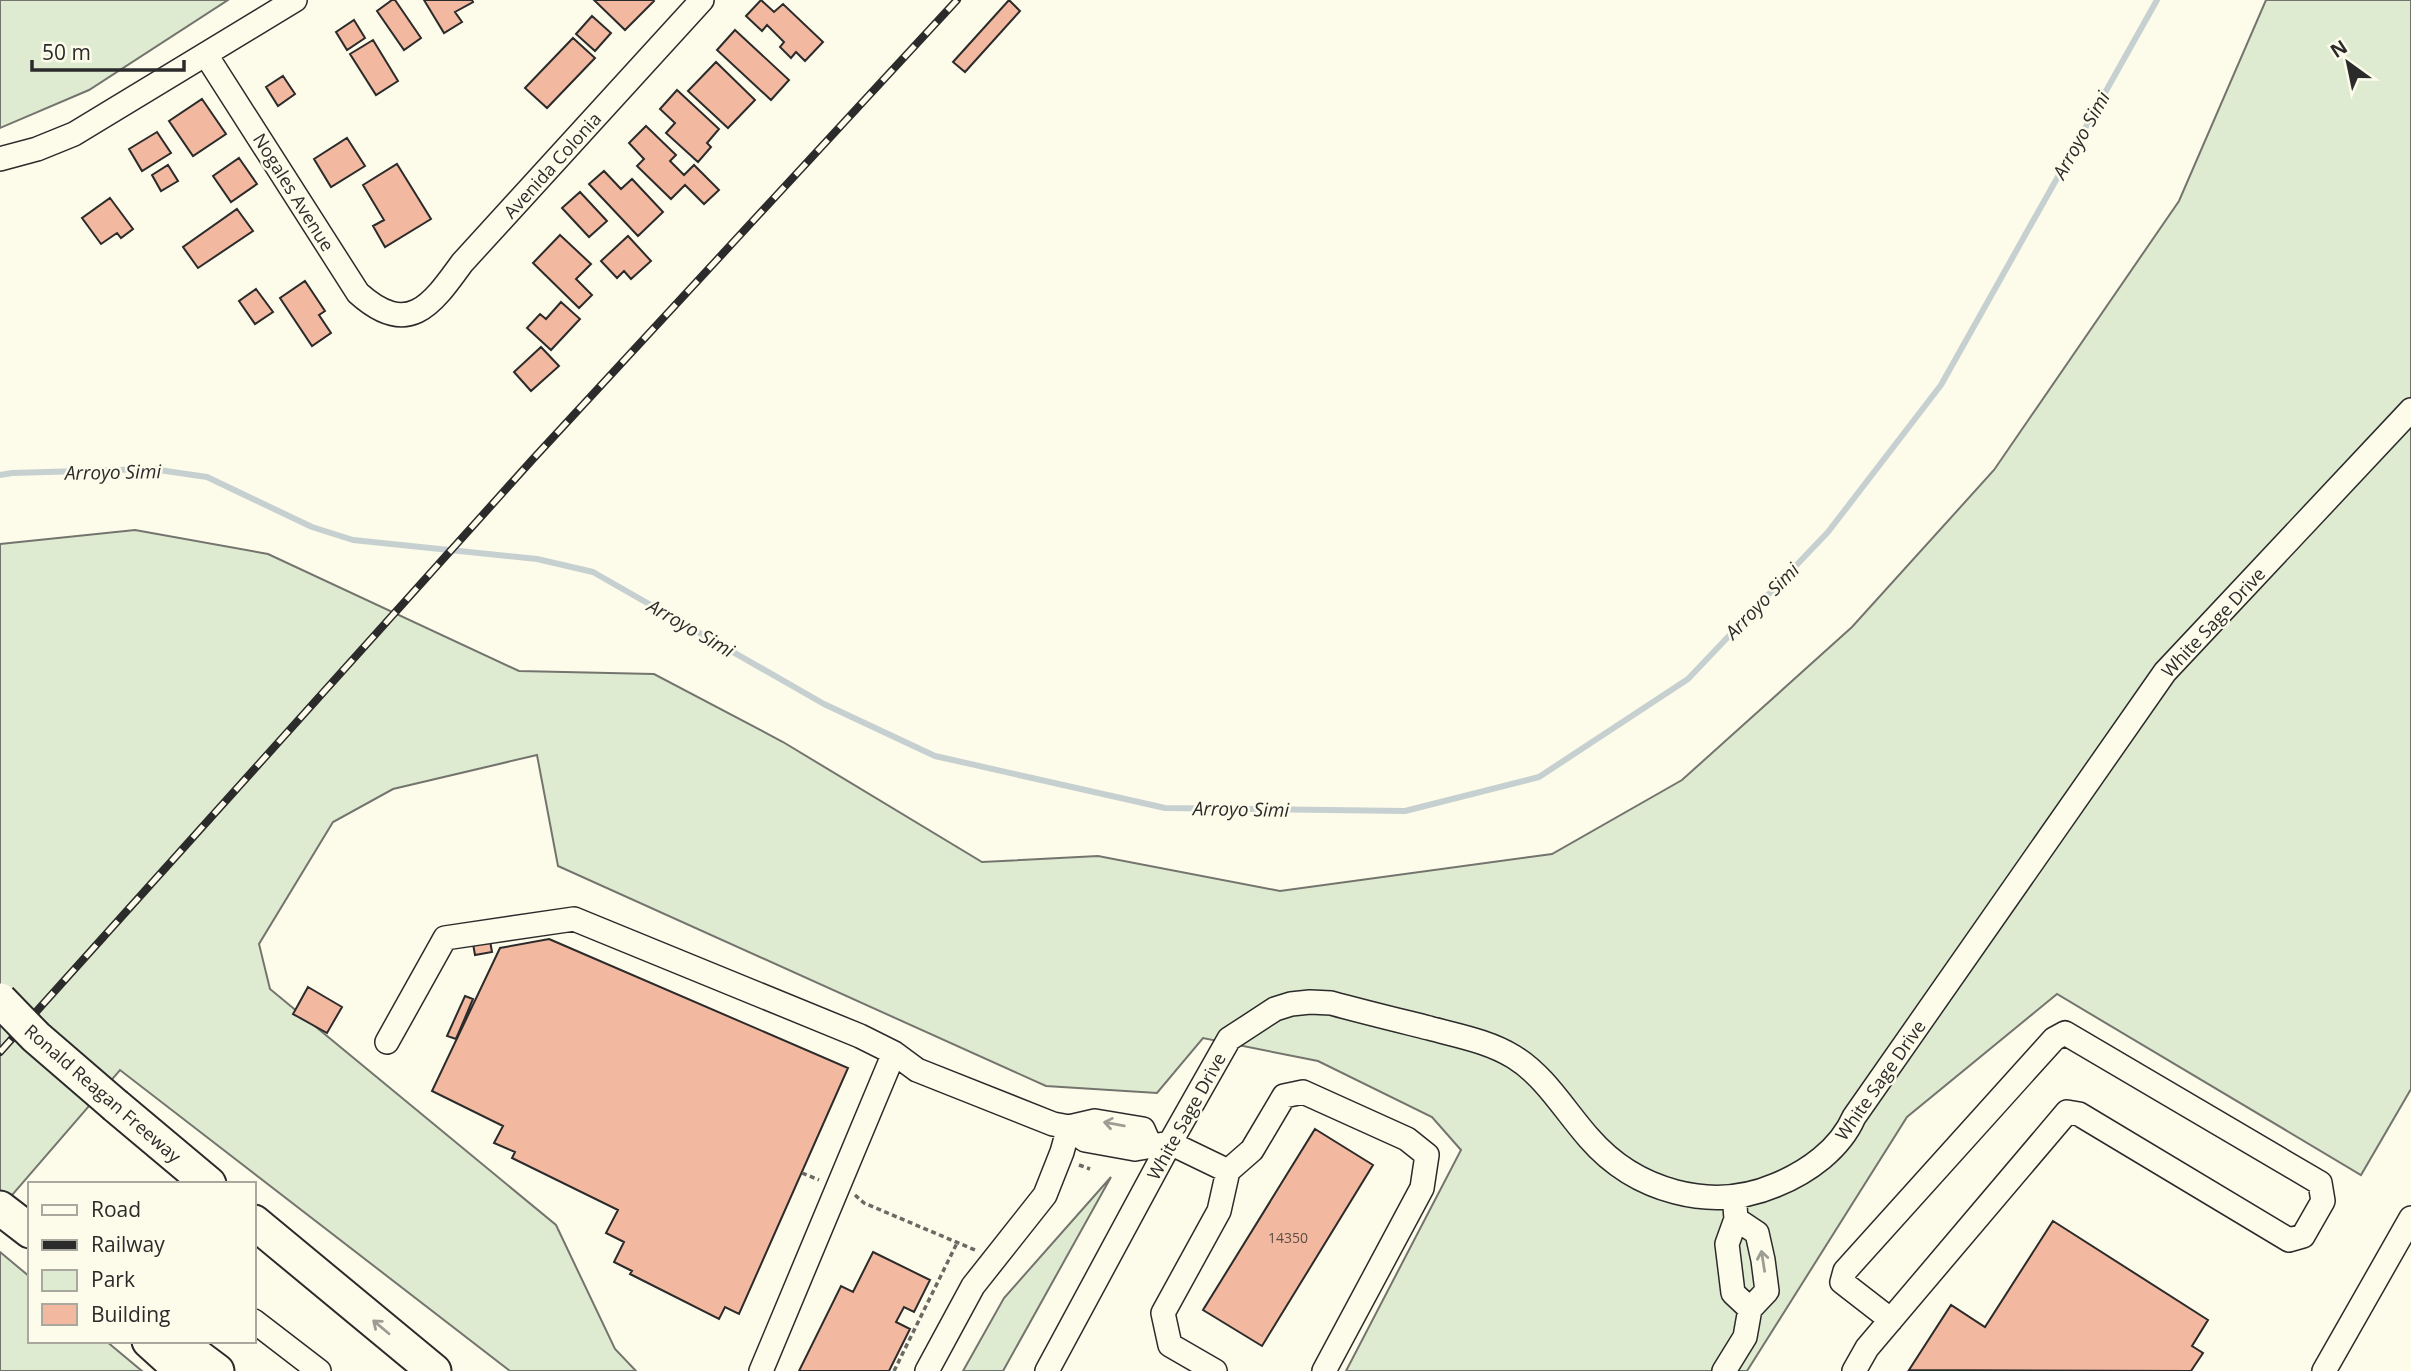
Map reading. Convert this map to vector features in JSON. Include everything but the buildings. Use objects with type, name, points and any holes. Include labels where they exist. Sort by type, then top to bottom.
[{"type":"highway","name":"Ronald Reagan Freeway","points":[[0,1000],[36,1037],[207,1182]]},
{"type":"highway","points":[[256,1224],[434,1371]]},
{"type":"highway","points":[[151,1343],[182,1371]]},
{"type":"highway","points":[[180,1343],[217,1371]]},
{"type":"street","points":[[0,159],[37,149],[74,134],[295,0]]},
{"type":"street","name":"Avenida Colonia","points":[[396,314],[414,312],[428,306],[702,0]]},
{"type":"street","name":"Nogales Avenue","points":[[206,55],[358,293],[374,307],[396,314]]},
{"type":"street","name":"White Sage Drive","points":[[1047,1371],[1160,1144],[1229,1039],[1276,1009],[1291,1004],[1332,1003],[1500,1049],[1528,1067],[1545,1084],[1609,1158],[1649,1184],[1676,1193],[1715,1198],[1735,1208],[1816,1163],[1849,1129],[1854,1117],[2165,672],[2411,410]]},
{"type":"street","points":[[387,1042],[445,938],[573,919],[860,1036],[894,1053],[917,1070],[1053,1124],[1069,1127],[1095,1121],[1143,1129],[1160,1144],[1228,1171]]},
{"type":"street","points":[[1854,1371],[1867,1348],[1891,1320],[2067,1112],[2079,1114],[2289,1240],[2303,1237],[2323,1201],[2320,1183],[2065,1033],[2054,1039],[1845,1271],[1842,1282],[1891,1320]]},
{"type":"street","points":[[761,1371],[894,1053]]},
{"type":"street","points":[[1214,1371],[1170,1345],[1163,1313],[1219,1211],[1228,1171],[1252,1150],[1284,1096],[1303,1093],[1407,1139],[1427,1155],[1422,1188],[1324,1371]]},
{"type":"street","points":[[927,1371],[973,1286],[1045,1195],[1069,1127]]},
{"type":"street","points":[[1735,1208],[1727,1244],[1733,1293],[1750,1308]]},
{"type":"street","points":[[1724,1371],[1745,1337],[1750,1308],[1767,1291],[1757,1233],[1735,1208]]},
{"type":"street","points":[[2324,1371],[2411,1218]]},
{"type":"street","points":[[256,1323],[319,1371]]},
{"type":"path","points":[[1060,1157],[1090,1169]]},
{"type":"path","points":[[802,1173],[981,1253]]},
{"type":"path","points":[[894,1371],[957,1243]]},
{"type":"green space","points":[[0,0],[228,0],[89,90],[0,128]]},
{"type":"green space","points":[[2266,0],[2411,0],[2411,1089],[2361,1175],[2057,994],[1907,1117],[1747,1371],[1346,1371],[1461,1150],[1432,1117],[1318,1061],[1203,1038],[1157,1093],[1046,1086],[558,866],[537,755],[393,789],[333,822],[259,944],[270,989],[556,1225],[615,1349],[636,1371],[510,1371],[120,1070],[0,1209],[0,544],[135,530],[268,554],[519,671],[654,674],[783,742],[982,862],[1098,856],[1280,891],[1552,854],[1682,780],[1852,627],[1994,470],[2179,201]]},
{"type":"green space","points":[[1111,1177],[1003,1371],[963,1371],[1004,1298]]},
{"type":"green space","points":[[0,1252],[28,1275],[28,1343],[108,1343],[142,1371],[0,1371]]},
{"type":"waterway","name":"Arroyo Simi","points":[[0,475],[152,469],[207,477],[312,527],[353,540],[537,559],[593,572],[824,704],[935,756],[1165,808],[1405,811],[1539,777],[1688,679],[1828,532],[1941,385],[2157,0]]},
{"type":"railway","points":[[0,1052],[533,459],[957,0]]}]
